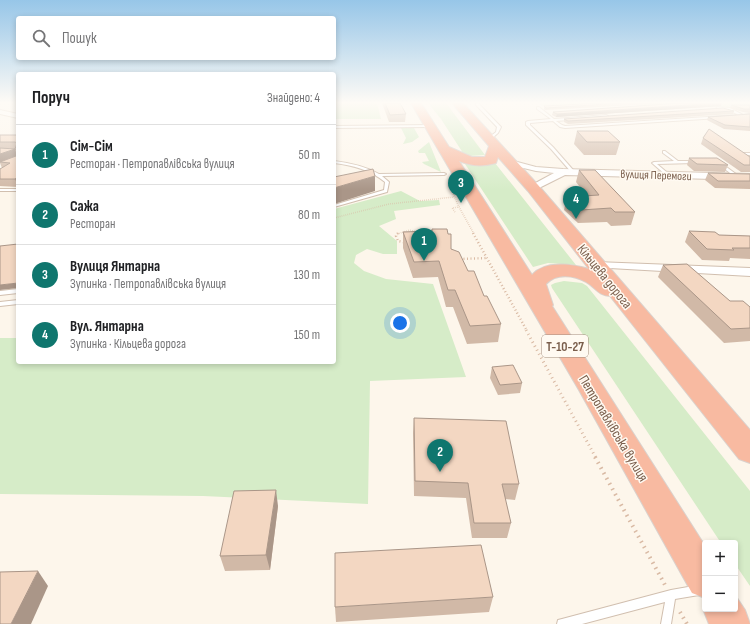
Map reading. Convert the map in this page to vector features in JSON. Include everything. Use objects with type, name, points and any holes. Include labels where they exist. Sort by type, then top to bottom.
[{"type":"highway","name":"Петропавлівська вулиця","points":[[434,132],[703,576]]},
{"type":"highway","name":"Кільцева дорога","points":[[483,132],[533,188],[750,451]]},
{"type":"highway","points":[[444,149],[467,160],[480,162],[491,160],[492,142]]},
{"type":"highway","points":[[544,312],[536,283],[540,277],[551,272],[579,272],[593,278],[629,305]]},
{"type":"highway","points":[[724,612],[731,624]]},
{"type":"street","name":"вулиця Перемоги","points":[[510,162],[536,169],[563,172],[750,177]]},
{"type":"street","name":"вулиця Перемоги","points":[[533,188],[563,172]]},
{"type":"street","points":[[596,265],[750,272]]},
{"type":"lane","points":[[492,142],[497,132]]},
{"type":"lane","points":[[535,132],[573,172]]},
{"type":"lane","points":[[664,152],[677,162]]},
{"type":"lane","points":[[750,154],[740,154],[750,162]]},
{"type":"lane","points":[[336,162],[356,165],[379,175],[388,182],[386,191],[336,205]]},
{"type":"lane","points":[[668,175],[654,163],[698,162]]},
{"type":"lane","points":[[713,162],[719,164],[738,177]]},
{"type":"lane","points":[[379,175],[444,174]]},
{"type":"lane","points":[[0,190],[16,190]]},
{"type":"lane","points":[[0,293],[16,291]]},
{"type":"lane","points":[[0,304],[16,302]]},
{"type":"lane","points":[[562,624],[671,595],[702,590]]},
{"type":"lane","points":[[666,624],[671,595]]},
{"type":"path","points":[[444,174],[459,207],[671,595]]},
{"type":"path","points":[[336,217],[389,204],[454,197]]},
{"type":"path","points":[[455,212],[452,208],[459,207]]},
{"type":"path","points":[[411,243],[402,243],[398,241],[396,236],[398,233],[408,229],[420,231],[424,238]]},
{"type":"path","points":[[455,259],[488,258]]},
{"type":"green space","points":[[403,132],[416,132],[419,137],[412,142],[399,145],[403,144],[406,138]]},
{"type":"green space","points":[[449,132],[468,132],[485,155],[469,156],[463,153]]},
{"type":"green space","points":[[429,142],[441,172],[422,162],[429,161],[425,153],[419,153],[418,151]]},
{"type":"green space","points":[[495,163],[576,265],[548,263],[533,267],[465,164],[479,165]]},
{"type":"green space","points":[[401,191],[420,201],[439,200],[440,205],[394,211],[396,219],[379,226],[397,241],[397,254],[383,254],[367,249],[356,255],[354,263],[364,271],[386,279],[433,284],[466,377],[370,381],[368,504],[203,496],[0,494],[0,338],[16,338],[16,364],[336,364],[336,208]]},
{"type":"green space","points":[[564,281],[582,283],[587,286],[750,491],[750,586],[738,568],[738,540],[719,540],[552,288],[551,285]]},
{"type":"building","points":[[578,132],[609,132],[620,142],[587,142]]},
{"type":"building","points":[[707,132],[714,132],[750,157],[750,165],[744,165],[703,138]]},
{"type":"building","points":[[0,135],[16,135],[16,142],[0,142]]},
{"type":"building","points":[[0,148],[15,149],[0,154]]},
{"type":"building","points":[[16,156],[16,178],[0,179],[0,169],[10,163],[0,162]]},
{"type":"building","points":[[689,158],[717,158],[728,165],[697,164]]},
{"type":"building","points":[[373,169],[375,176],[336,187],[336,177]]},
{"type":"building","points":[[579,170],[595,170],[635,212],[615,212],[611,208],[581,210],[567,197],[599,195]]},
{"type":"building","points":[[708,173],[750,174],[750,181],[718,181]]},
{"type":"building","points":[[432,229],[447,229],[448,234],[451,234],[451,249],[459,252],[468,271],[474,271],[484,296],[487,296],[501,324],[470,326],[455,290],[448,290],[439,261],[414,262],[403,232],[432,231]]},
{"type":"building","points":[[689,231],[715,232],[719,235],[750,236],[750,248],[732,248],[734,250],[707,249]]},
{"type":"building","points":[[16,244],[16,283],[0,285],[0,246]]},
{"type":"building","points":[[687,264],[730,301],[743,301],[750,307],[750,328],[731,329],[663,265]]},
{"type":"building","points":[[513,365],[522,383],[500,385],[492,367]]},
{"type":"building","points":[[414,418],[506,421],[519,484],[502,484],[511,523],[474,523],[468,483],[415,481]]},
{"type":"building","points":[[276,490],[266,555],[220,556],[234,491]]},
{"type":"building","points":[[481,545],[493,597],[335,607],[335,553]]},
{"type":"building","points":[[38,571],[11,624],[0,624],[0,572]]},
{"type":"place","name":"Вулиця Янтарна","points":[[461,203]]},
{"type":"place","name":"Вул. Янтарна","points":[[576,219]]},
{"type":"place","name":"Сім-Сім","points":[[424,261]]},
{"type":"place","name":"Сажа","points":[[440,472]]}]
